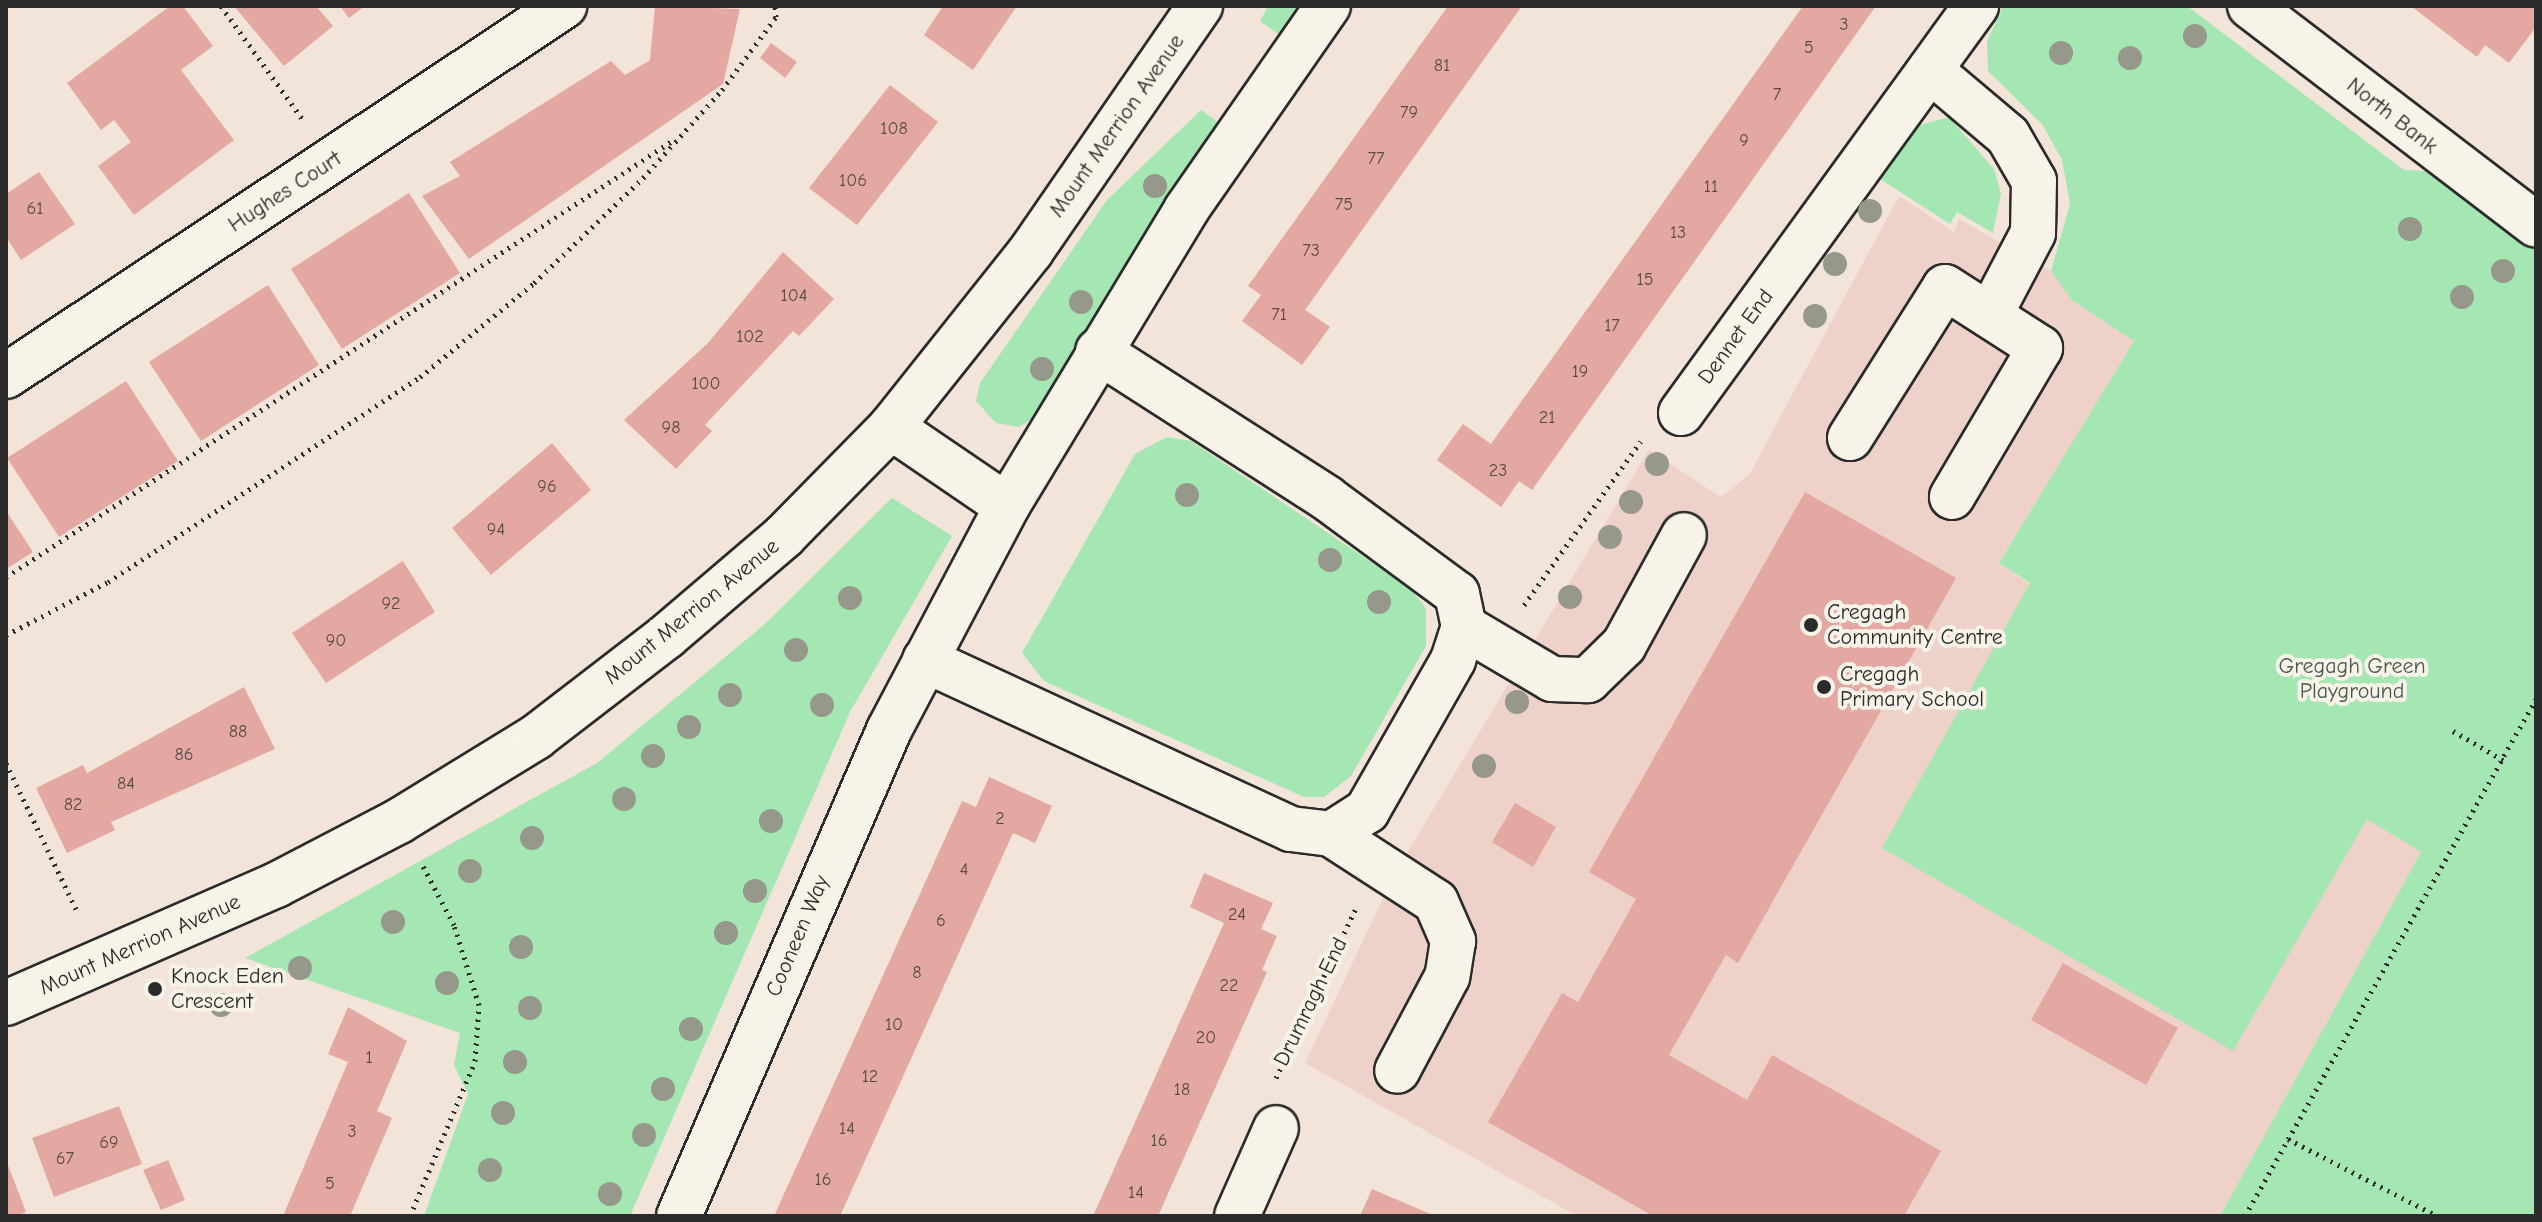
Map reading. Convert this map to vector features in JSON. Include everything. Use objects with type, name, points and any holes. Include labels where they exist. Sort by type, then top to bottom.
[{"type":"street","name":"Hughes Court","points":[[6,376],[564,6]]},
{"type":"street","name":"Mount Merrion Avenue","points":[[6,1003],[276,885],[399,821],[536,737],[667,636],[784,536],[891,427],[1031,251],[1200,6]]},
{"type":"street","points":[[1328,6],[1098,351],[1425,568],[1457,594],[1464,627],[1453,660],[1367,811],[1331,834]]},
{"type":"street","name":"Dennet End","points":[[1681,413],[1976,6]]},
{"type":"street","name":"North Bank","points":[[2250,6],[2530,209]]},
{"type":"street","points":[[1930,70],[2008,136],[2034,181],[2033,233],[1990,315]]},
{"type":"street","points":[[1850,438],[1945,287],[2040,348],[1952,497]]},
{"type":"street","name":"Cooneen Way","points":[[679,1216],[843,832],[925,660],[1007,506],[1098,351]]},
{"type":"street","points":[[891,427],[1007,506]]},
{"type":"street","points":[[1464,627],[1552,679],[1588,680],[1624,645],[1684,535]]},
{"type":"street","points":[[925,660],[1291,829],[1331,834],[1436,902],[1453,941],[1447,977],[1397,1071]]},
{"type":"street","points":[[1237,1216],[1276,1128]]},
{"type":"path","points":[[221,6],[333,160]]},
{"type":"path","points":[[6,635],[108,582],[420,377],[534,283],[683,134],[776,17],[775,6]]},
{"type":"path","points":[[6,577],[683,134]]},
{"type":"path","points":[[1464,627],[1526,604],[1631,448],[1681,413]]},
{"type":"path","points":[[2245,1216],[2536,699]]},
{"type":"path","points":[[2453,731],[2503,760]]},
{"type":"path","points":[[6,763],[78,913]]},
{"type":"path","points":[[399,821],[454,925],[479,1005],[475,1061],[410,1216]]},
{"type":"path","name":"Drumragh End","points":[[1276,1128],[1276,1074],[1357,906],[1331,834]]},
{"type":"path","points":[[2288,1139],[2433,1214]]},
{"type":"shaded area","name":"Cregagh Primary School","points":[[1899,196],[1954,232],[1959,219],[2051,271],[2072,300],[2134,341],[1999,563],[2421,852],[2220,1216],[1577,1216],[1305,1063],[1395,873],[1649,450],[1721,497],[1749,475]]},
{"type":"green space","points":[[1268,6],[1299,6],[1279,35],[1260,21]]},
{"type":"green space","name":"Gregagh Green Playground","points":[[2003,6],[2187,6],[2404,170],[2445,172],[2536,243],[2536,1216],[2220,1216],[2421,852],[2367,819],[2233,1051],[1882,848],[2030,583],[1999,563],[2134,341],[2072,300],[2051,271],[2070,204],[2062,160],[2042,124],[1988,71],[1987,42]]},
{"type":"green space","points":[[1201,110],[1218,122],[1037,416],[1019,427],[996,423],[976,401],[980,383],[1107,200]]},
{"type":"green space","points":[[1949,117],[1994,169],[2001,194],[1993,233],[1957,212],[1950,224],[1877,177],[1920,125]]},
{"type":"green space","points":[[1167,437],[1191,441],[1410,588],[1426,608],[1426,646],[1351,776],[1324,797],[1304,797],[1044,681],[1022,653],[1135,454]]},
{"type":"green space","points":[[892,498],[952,536],[850,712],[630,1216],[424,1216],[468,1094],[454,1065],[460,1033],[245,958],[597,763],[764,625]]},
{"type":"building","points":[[170,6],[183,6],[213,46],[181,70],[234,140],[134,215],[98,166],[131,142],[114,120],[101,130],[67,83]]},
{"type":"building","points":[[234,6],[316,6],[333,26],[284,66]]},
{"type":"building","points":[[340,6],[365,6],[349,18]]},
{"type":"building","points":[[655,6],[740,9],[723,84],[469,259],[422,196],[460,176],[450,162],[611,61],[625,75],[650,60]]},
{"type":"building","points":[[943,6],[1017,6],[973,70],[924,35]]},
{"type":"building","points":[[1448,6],[1522,6],[1305,310],[1330,327],[1302,365],[1242,321],[1261,295],[1248,286]]},
{"type":"building","points":[[1803,6],[1876,6],[1532,490],[1519,481],[1501,507],[1437,460],[1463,424],[1491,444]]},
{"type":"building","points":[[2411,6],[2536,6],[2536,27],[2509,63],[2485,45],[2477,57]]},
{"type":"building","points":[[771,43],[797,62],[785,78],[760,58]]},
{"type":"building","points":[[890,85],[938,122],[857,225],[809,188]]},
{"type":"building","points":[[39,172],[75,224],[21,260],[6,237],[6,194]]},
{"type":"building","points":[[409,193],[460,273],[342,349],[291,269]]},
{"type":"building","points":[[783,252],[834,299],[799,336],[793,331],[705,425],[712,431],[676,469],[624,420],[708,343]]},
{"type":"building","points":[[268,285],[319,365],[201,441],[149,362]]},
{"type":"building","points":[[126,381],[178,461],[59,537],[7,458]]},
{"type":"building","points":[[552,443],[591,490],[491,575],[452,528]]},
{"type":"building","points":[[1805,492],[1956,578],[1738,963],[1726,955],[1669,1055],[1747,1100],[1772,1055],[1941,1151],[1904,1216],[1653,1216],[1488,1122],[1562,993],[1578,1002],[1636,899],[1589,872]]},
{"type":"building","points":[[6,511],[33,552],[6,569]]},
{"type":"building","points":[[403,561],[435,612],[326,683],[292,633]]},
{"type":"building","points":[[244,687],[275,749],[111,822],[115,830],[67,853],[36,788],[83,765],[87,773]]},
{"type":"building","points":[[989,777],[1052,806],[1035,843],[1013,833],[840,1216],[774,1216],[962,801],[976,807]]},
{"type":"building","points":[[1515,803],[1556,827],[1533,867],[1492,842]]},
{"type":"building","points":[[1204,873],[1273,903],[1261,929],[1277,936],[1262,970],[1267,972],[1158,1216],[1093,1216],[1224,923],[1190,907]]},
{"type":"building","points":[[2063,963],[2178,1028],[2146,1085],[2031,1020]]},
{"type":"building","points":[[348,1007],[407,1041],[377,1111],[392,1118],[350,1216],[283,1216],[348,1062],[328,1054]]},
{"type":"building","points":[[119,1106],[142,1164],[54,1197],[32,1138]]},
{"type":"building","points":[[6,1160],[26,1212],[16,1216],[6,1216]]},
{"type":"building","points":[[168,1160],[185,1200],[161,1210],[143,1170]]},
{"type":"building","points":[[1372,1189],[1435,1216],[1360,1216]]},
{"type":"place","name":"Cregagh Community Centre","points":[[1811,625]]},
{"type":"place","name":"Cregagh Primary School","points":[[1824,687]]},
{"type":"place","name":"Knock Eden Crescent","points":[[155,989]]}]
